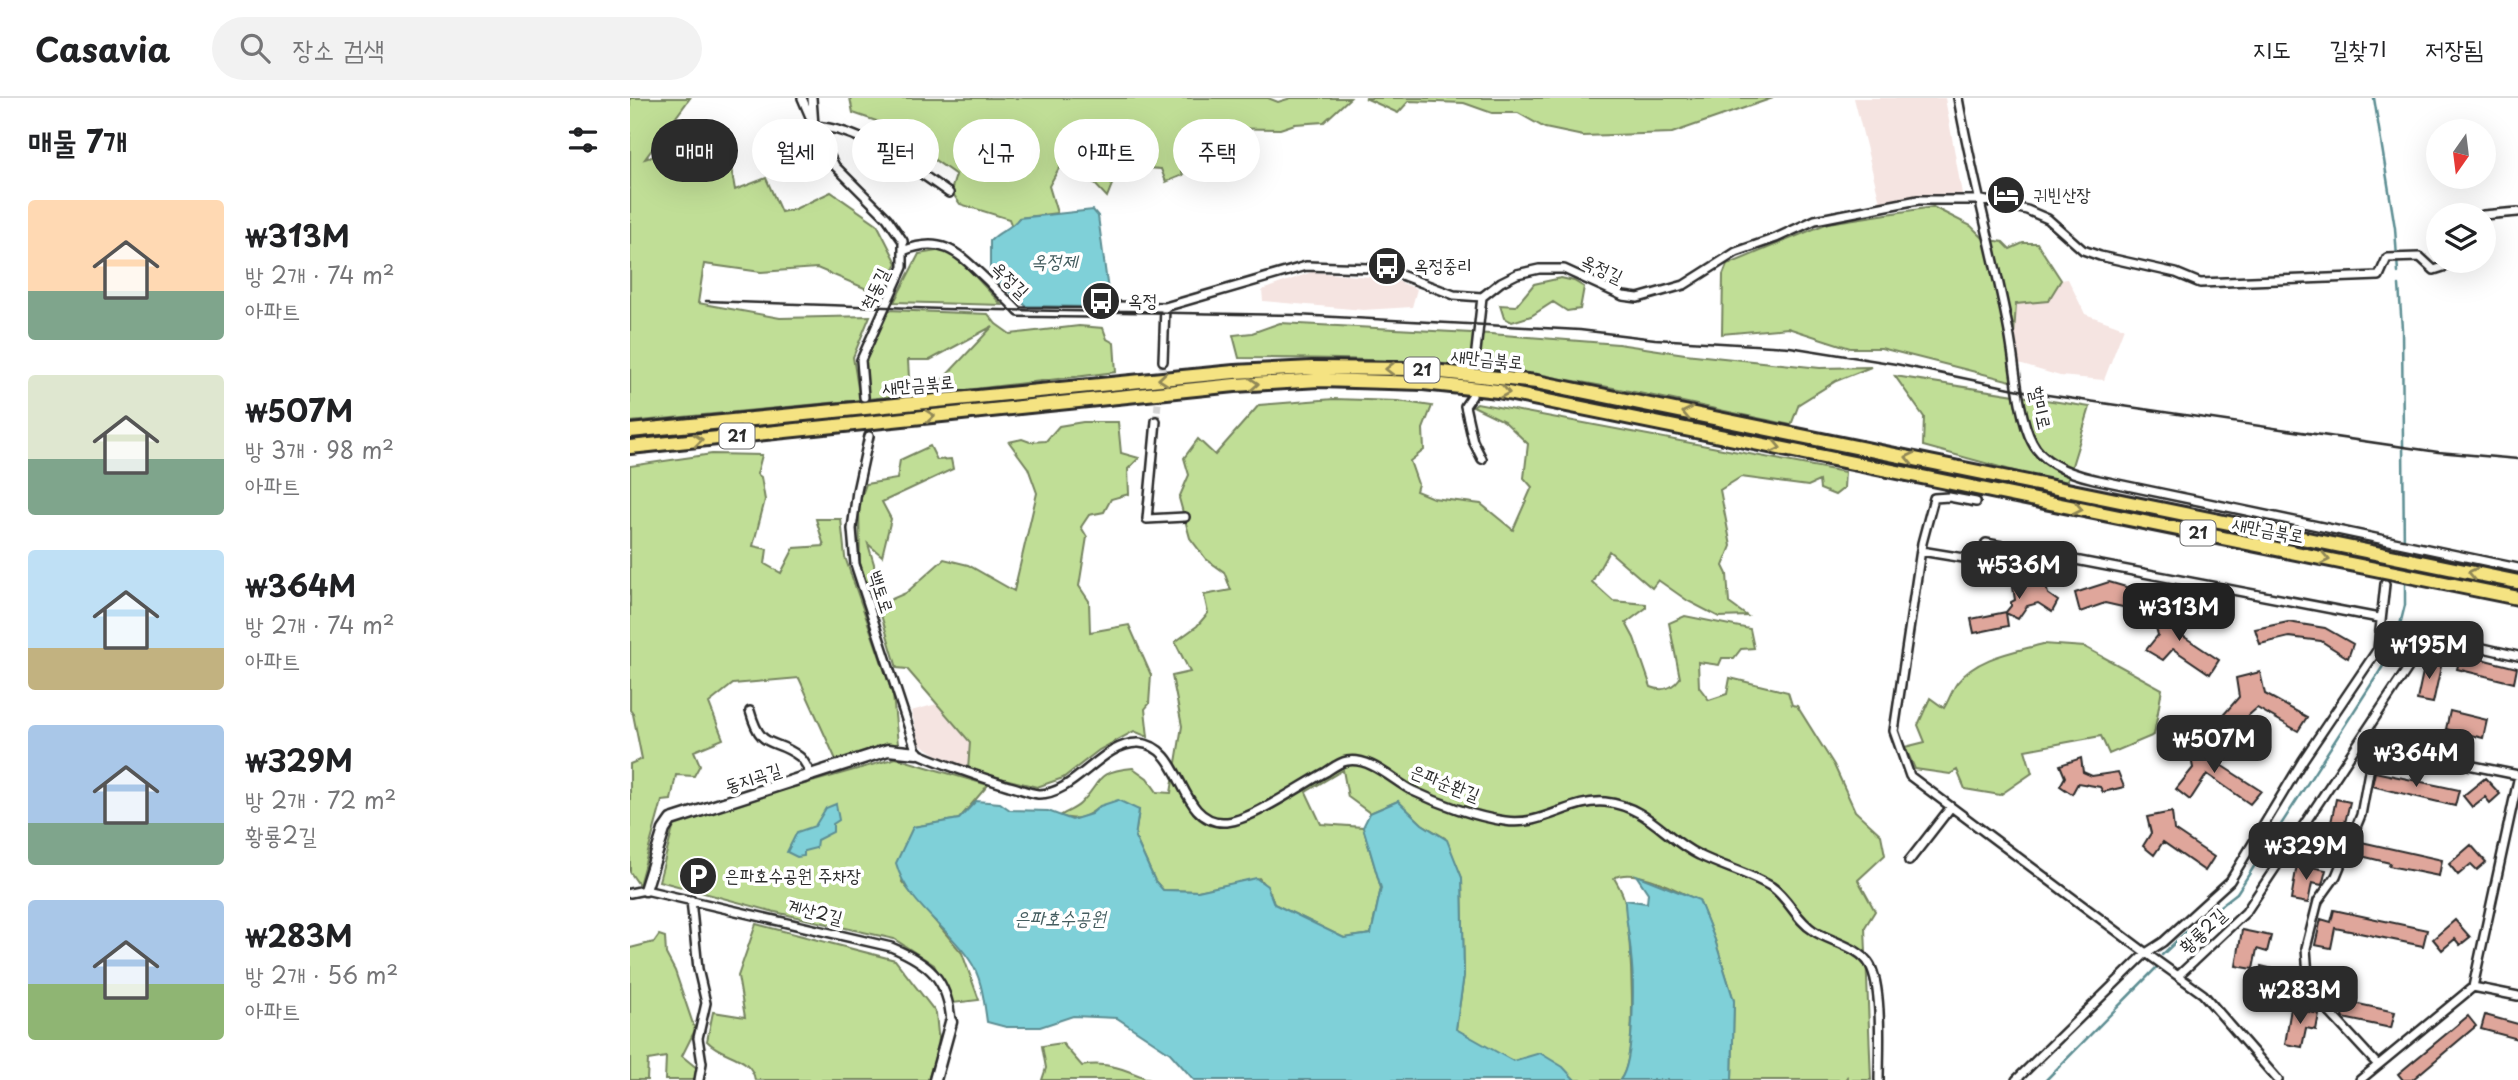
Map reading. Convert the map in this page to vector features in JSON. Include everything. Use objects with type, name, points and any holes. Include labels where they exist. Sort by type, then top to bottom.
[{"type":"highway","name":"새만금북로","points":[[862,402],[1312,368],[1413,369],[1537,382],[2518,582]]},
{"type":"highway","name":"새만금북로","points":[[630,447],[1249,384],[1319,380],[1423,383],[1498,391],[1583,406],[1975,495],[2011,496],[2384,577],[2428,579],[2518,600]]},
{"type":"highway","name":"21","points":[[630,431],[841,410],[862,402]]},
{"type":"street","points":[[802,98],[811,119]]},
{"type":"street","name":"척동길","points":[[811,98],[813,119]]},
{"type":"street","name":"할미로","points":[[1958,98],[1982,200],[2024,414],[2032,443],[2045,456],[2069,473],[2081,476],[2518,568]]},
{"type":"street","points":[[838,130],[857,137],[949,193]]},
{"type":"street","name":"척동길","points":[[838,169],[887,218],[902,240],[903,267],[861,360],[862,402]]},
{"type":"street","name":"옥정길","points":[[903,251],[919,245],[941,245],[956,252],[1019,312],[1107,313],[1114,306],[1166,307],[1306,266],[1370,268],[1401,275],[1454,295],[1482,297],[1509,278],[1539,268],[1564,269],[1623,296],[1638,298],[1684,285],[1736,253],[1815,219],[1918,200],[1982,200],[2027,210],[2048,219],[2083,250],[2176,273],[2200,283],[2379,276],[2387,258],[2420,257],[2426,263]]},
{"type":"street","points":[[2496,214],[2518,212]]},
{"type":"street","points":[[1475,360],[1482,297]]},
{"type":"street","points":[[1163,361],[1166,307]]},
{"type":"street","points":[[1472,396],[1465,406],[1474,441],[1482,459]]},
{"type":"street","points":[[1156,421],[1147,519],[1185,517]]},
{"type":"street","name":"백토로","points":[[869,436],[852,529],[855,564],[917,753]]},
{"type":"street","points":[[1975,495],[1934,498],[1921,551],[1894,731],[1910,776],[2203,994],[2278,1080]]},
{"type":"street","points":[[1921,551],[1982,561],[1986,543],[2379,618]]},
{"type":"street","points":[[2016,1080],[2146,953],[2163,942],[2230,881],[2302,760],[2378,649],[2384,577]]},
{"type":"street","name":"황룡2길","points":[[2179,975],[2246,912],[2410,665],[2418,644],[2431,636],[2518,656]]},
{"type":"street","points":[[750,711],[755,730],[764,741],[801,758],[812,776]]},
{"type":"street","name":"은파순환길","points":[[917,753],[963,772],[1040,794],[1060,787],[1117,747],[1138,743],[1155,747],[1174,768],[1191,800],[1202,814],[1210,821],[1222,822],[1246,817],[1346,761],[1370,765],[1414,791],[1506,821],[1532,822],[1590,803],[1609,803],[1635,811],[1658,824],[1688,849],[1774,888],[1812,930],[1863,956],[1872,968],[1875,990],[1879,1027],[1879,1080]]},
{"type":"street","points":[[2360,1080],[2473,987],[2518,777],[2384,748],[2370,766],[2361,815],[2336,876],[2318,901],[2306,948],[2306,965],[2309,990],[2378,1065]]},
{"type":"street","name":"동지곡길","points":[[645,890],[664,830],[671,820],[888,750],[917,753]]},
{"type":"street","points":[[1909,861],[1951,807]]},
{"type":"street","name":"계산2길","points":[[630,893],[645,890],[891,947],[918,958],[934,974],[948,997],[951,1022]]},
{"type":"street","points":[[691,900],[698,969],[706,1003],[698,1038],[702,1063],[699,1080]]},
{"type":"street","points":[[2473,987],[2518,996]]},
{"type":"street","points":[[936,1080],[951,1022]]},
{"type":"shaded area","points":[[1854,98],[1945,98],[1962,194],[1880,202]]},
{"type":"shaded area","points":[[1312,272],[1392,279],[1417,289],[1412,307],[1363,310],[1263,301],[1262,290]]},
{"type":"shaded area","points":[[2068,279],[2085,314],[2124,328],[2104,380],[2060,376],[2012,362],[2016,303],[2048,301],[2061,280]]},
{"type":"shaded area","points":[[937,704],[971,742],[968,770],[945,760],[920,744],[911,711]]},
{"type":"green space","points":[[630,98],[690,98],[675,119],[651,119],[651,151],[645,159],[651,157],[651,182],[734,182],[735,190],[756,182],[768,182],[781,212],[795,209],[831,192],[877,224],[897,263],[881,295],[817,268],[761,272],[704,264],[698,303],[780,318],[870,316],[853,357],[860,400],[630,422]]},
{"type":"green space","points":[[850,98],[1268,98],[1278,102],[1291,98],[1350,98],[1324,122],[1295,124],[1280,129],[1260,129],[1260,119],[1173,119],[1173,179],[1166,182],[1159,169],[1159,119],[1054,119],[1054,177],[1049,186],[1057,213],[1019,218],[1012,227],[1009,219],[960,204],[951,191],[954,182],[1040,182],[1040,119],[953,119],[953,173],[939,163],[939,119],[870,119],[853,113]]},
{"type":"green space","points":[[1365,98],[1773,98],[1672,133],[1583,136],[1545,128],[1518,113],[1492,113],[1464,103],[1409,101],[1398,113]]},
{"type":"green space","points":[[1093,182],[1113,182],[1107,197]]},
{"type":"green space","points":[[1933,207],[1971,226],[1984,239],[2003,242],[2010,249],[2023,243],[2037,243],[2061,280],[2048,301],[2016,304],[2011,381],[1881,348],[1850,348],[1788,328],[1722,334],[1723,275],[1727,265],[1828,223]]},
{"type":"green space","points":[[942,250],[959,259],[1002,305],[894,302],[919,254]]},
{"type":"green space","points":[[1561,278],[1584,287],[1580,309],[1567,311],[1553,302],[1531,316],[1512,322],[1504,318],[1500,305],[1516,306],[1534,284]]},
{"type":"green space","points":[[888,310],[988,314],[1010,334],[1079,326],[1103,328],[1107,339],[1114,343],[1116,372],[941,393],[940,382],[993,326],[930,360],[908,360],[910,395],[867,399],[865,360]]},
{"type":"green space","points":[[1280,323],[1491,334],[1618,344],[1820,368],[1871,367],[1836,381],[1799,404],[1791,425],[1599,385],[1483,368],[1361,360],[1239,358],[1233,335],[1252,333]]},
{"type":"green space","points":[[1895,376],[2090,407],[2066,485],[1923,446],[1924,417]]},
{"type":"green space","points":[[1334,399],[1398,401],[1432,406],[1423,429],[1424,450],[1410,461],[1418,484],[1416,491],[1433,498],[1481,504],[1513,530],[1532,487],[1524,478],[1528,444],[1504,421],[1473,406],[1477,403],[1845,472],[1844,488],[1835,495],[1820,489],[1819,481],[1808,486],[1741,477],[1720,490],[1731,546],[1723,566],[1727,574],[1729,603],[1747,616],[1719,617],[1688,601],[1658,580],[1652,588],[1609,551],[1592,582],[1613,601],[1646,604],[1646,608],[1626,623],[1651,687],[1667,688],[1680,678],[1669,623],[1685,616],[1750,629],[1754,648],[1741,649],[1734,658],[1722,658],[1719,665],[1698,662],[1699,687],[1709,700],[1727,694],[1730,678],[1788,692],[1792,705],[1797,706],[1834,765],[1855,811],[1881,835],[1885,855],[1858,880],[1875,911],[1865,927],[1871,1080],[1848,1080],[1847,1077],[1845,1080],[1732,1080],[1734,1001],[1715,940],[1699,901],[1657,881],[1633,875],[1614,878],[1625,903],[1632,994],[1630,1046],[1620,1080],[1575,1080],[1560,1069],[1514,1061],[1485,1047],[1456,1029],[1464,975],[1462,878],[1445,838],[1422,824],[1398,801],[1370,813],[1348,797],[1343,770],[1306,792],[1321,824],[1363,827],[1381,888],[1371,934],[1344,938],[1274,904],[1270,892],[1259,878],[1198,891],[1163,890],[1155,881],[1135,837],[1139,810],[1100,806],[1082,817],[1071,819],[1060,816],[1080,804],[1104,775],[1120,770],[1133,768],[1147,778],[1157,792],[1171,793],[1182,726],[1172,676],[1190,672],[1175,642],[1197,626],[1208,613],[1204,595],[1231,590],[1224,572],[1206,559],[1190,538],[1179,498],[1189,475],[1184,458],[1198,439],[1215,455],[1259,405]]},
{"type":"green space","points":[[1083,422],[1118,422],[1121,453],[1139,458],[1128,469],[1129,494],[1111,499],[1104,512],[1089,515],[1081,527],[1087,537],[1079,586],[1089,601],[1090,632],[1129,625],[1151,675],[1149,704],[1145,709],[1148,737],[1134,731],[1099,750],[1063,778],[1037,787],[968,770],[970,742],[907,669],[897,668],[878,605],[906,593],[944,559],[968,565],[1014,591],[1037,493],[1028,468],[1009,442],[1022,439],[1030,442],[1046,441],[1059,426]]},
{"type":"green space","points":[[930,446],[937,460],[951,459],[953,469],[882,502],[891,519],[882,556],[868,544],[874,564],[878,605],[869,591],[860,563],[859,503],[866,484],[897,479],[900,460]]},
{"type":"green space","points":[[712,454],[762,455],[757,474],[761,477],[765,500],[753,546],[767,549],[765,564],[781,573],[794,548],[824,546],[816,519],[841,519],[845,557],[893,695],[898,744],[837,762],[799,678],[733,684],[709,703],[723,739],[694,751],[700,765],[694,776],[676,775],[671,800],[662,801],[639,885],[630,872],[630,764],[642,759],[630,710],[630,466]]},
{"type":"green space","points":[[2043,644],[2085,647],[2162,689],[2154,735],[2109,754],[2101,736],[2025,750],[2032,773],[2000,795],[1965,789],[1957,770],[1950,774],[1915,769],[1905,747],[1925,742],[1918,725],[1930,698],[1944,708],[1957,683],[1975,667],[1985,661]]},
{"type":"green space","points":[[896,758],[988,785],[959,819],[913,827],[902,882],[962,953],[979,1000],[953,1003],[934,965],[894,939],[775,912],[659,881],[675,821]]},
{"type":"green space","points":[[756,924],[895,960],[936,1013],[939,1045],[928,1080],[755,1080],[748,1066],[742,1061],[713,1047],[707,1041],[713,1012],[745,1017],[738,976]]},
{"type":"green space","points":[[659,935],[665,937],[666,954],[675,971],[695,1030],[682,1056],[698,1069],[694,1080],[665,1080],[666,1057],[648,1060],[647,1080],[630,1080],[630,948],[654,942]]},
{"type":"green space","points":[[1062,1043],[1082,1066],[1108,1066],[1150,1080],[1042,1080],[1046,1068],[1042,1046]]},
{"type":"water","name":"옥정제","points":[[1093,210],[1098,216],[1109,298],[1094,307],[1026,306],[998,281],[990,269],[990,241],[1019,218]]},
{"type":"water","name":"은파호수공원","points":[[1118,800],[1139,810],[1135,837],[1155,881],[1163,890],[1198,891],[1256,878],[1267,886],[1274,904],[1344,938],[1371,934],[1381,888],[1363,827],[1370,813],[1398,801],[1422,824],[1447,840],[1462,878],[1464,975],[1456,1029],[1513,1061],[1540,1053],[1563,1067],[1575,1080],[1194,1080],[1170,1053],[1117,1018],[1073,1016],[1040,1027],[1006,1027],[987,1022],[982,989],[973,966],[901,878],[896,863],[913,827],[959,819],[976,801],[1000,803],[1010,810],[1048,811],[1072,820]]},
{"type":"water","points":[[836,804],[839,820],[833,824],[833,832],[817,840],[816,848],[804,851],[804,856],[797,857],[787,852],[797,832],[815,826],[826,808]]},
{"type":"water","points":[[1636,875],[1699,900],[1734,1001],[1732,1080],[1620,1080],[1625,1070],[1631,1039],[1633,1000],[1625,900],[1647,903],[1648,893]]},
{"type":"building","points":[[2035,570],[2042,570],[2048,594],[2058,601],[2052,612],[2038,603],[2027,606],[2018,619],[2006,613],[2008,626],[1974,633],[1971,619],[2006,612],[2015,600],[2011,574],[2035,574]]},
{"type":"building","points":[[2109,582],[2143,592],[2136,610],[2105,603],[2080,612],[2075,593]]},
{"type":"building","points":[[2179,613],[2183,636],[2219,660],[2210,674],[2173,649],[2163,660],[2146,650],[2158,635],[2153,617]]},
{"type":"building","points":[[2288,622],[2325,628],[2353,644],[2348,658],[2321,641],[2289,637],[2260,644],[2255,629]]},
{"type":"building","points":[[2461,654],[2517,668],[2514,683],[2457,669]]},
{"type":"building","points":[[2426,658],[2442,662],[2433,703],[2417,700]]},
{"type":"building","points":[[2260,672],[2265,694],[2307,717],[2298,731],[2257,708],[2233,729],[2219,720],[2239,697],[2236,678]]},
{"type":"building","points":[[2450,711],[2487,720],[2483,738],[2446,729]]},
{"type":"building","points":[[2212,744],[2216,762],[2261,791],[2250,804],[2207,774],[2190,800],[2176,789],[2193,768],[2189,747]]},
{"type":"building","points":[[2081,758],[2083,772],[2092,776],[2118,772],[2124,787],[2103,792],[2100,787],[2078,783],[2072,794],[2060,786],[2065,777],[2060,765]]},
{"type":"building","points":[[2375,772],[2459,790],[2455,806],[2372,786]]},
{"type":"building","points":[[2485,778],[2500,794],[2490,803],[2485,797],[2472,807],[2463,796]]},
{"type":"building","points":[[2336,799],[2350,802],[2342,835],[2329,832]]},
{"type":"building","points":[[2172,812],[2174,830],[2214,857],[2205,871],[2163,842],[2154,855],[2143,846],[2151,833],[2147,817]]},
{"type":"building","points":[[2357,841],[2442,860],[2439,876],[2389,866],[2390,863],[2353,854]]},
{"type":"building","points":[[2471,845],[2486,862],[2477,870],[2471,864],[2458,875],[2449,864]]},
{"type":"building","points":[[2297,864],[2326,870],[2322,885],[2312,883],[2308,903],[2291,900]]},
{"type":"building","points":[[2334,910],[2427,930],[2423,946],[2335,928],[2331,948],[2315,945],[2321,919],[2331,922]]},
{"type":"building","points":[[2455,920],[2470,937],[2460,945],[2455,939],[2442,950],[2433,939]]},
{"type":"building","points":[[2242,930],[2271,936],[2267,952],[2257,949],[2253,969],[2236,966]]},
{"type":"building","points":[[2261,966],[2290,973],[2286,988],[2276,986],[2272,1006],[2255,1002]]},
{"type":"building","points":[[2345,1001],[2395,1012],[2391,1028],[2343,1018]]},
{"type":"building","points":[[2291,1008],[2319,1014],[2316,1030],[2306,1028],[2302,1047],[2285,1044]]},
{"type":"building","points":[[2485,1015],[2518,1024],[2518,1039],[2481,1029]]},
{"type":"building","points":[[2468,1016],[2476,1026],[2412,1080],[2403,1080],[2398,1074]]},
{"type":"waterway","points":[[2374,98],[2395,228],[2398,273]]},
{"type":"waterway","points":[[2399,285],[2402,329],[2404,555]]},
{"type":"waterway","points":[[2162,955],[2185,933],[2237,893],[2394,649],[2405,605],[2405,579]]},
{"type":"waterway","points":[[2046,1080],[2156,968]]},
{"type":"tunnel","points":[[1156,421],[1163,361]]},
{"type":"tunnel","points":[[864,397],[869,436]]},
{"type":"railway","points":[[706,301],[943,309],[1297,315],[1580,330],[1655,339],[1790,347],[1896,364],[2034,393],[2438,452],[2518,459]]},
{"type":"place","name":"귀빈산장","points":[[2006,195]]},
{"type":"place","name":"옥정중리","points":[[1387,266]]},
{"type":"place","name":"옥정","points":[[1101,301]]},
{"type":"place","name":"은파호수공원 주차장","points":[[698,876]]}]
